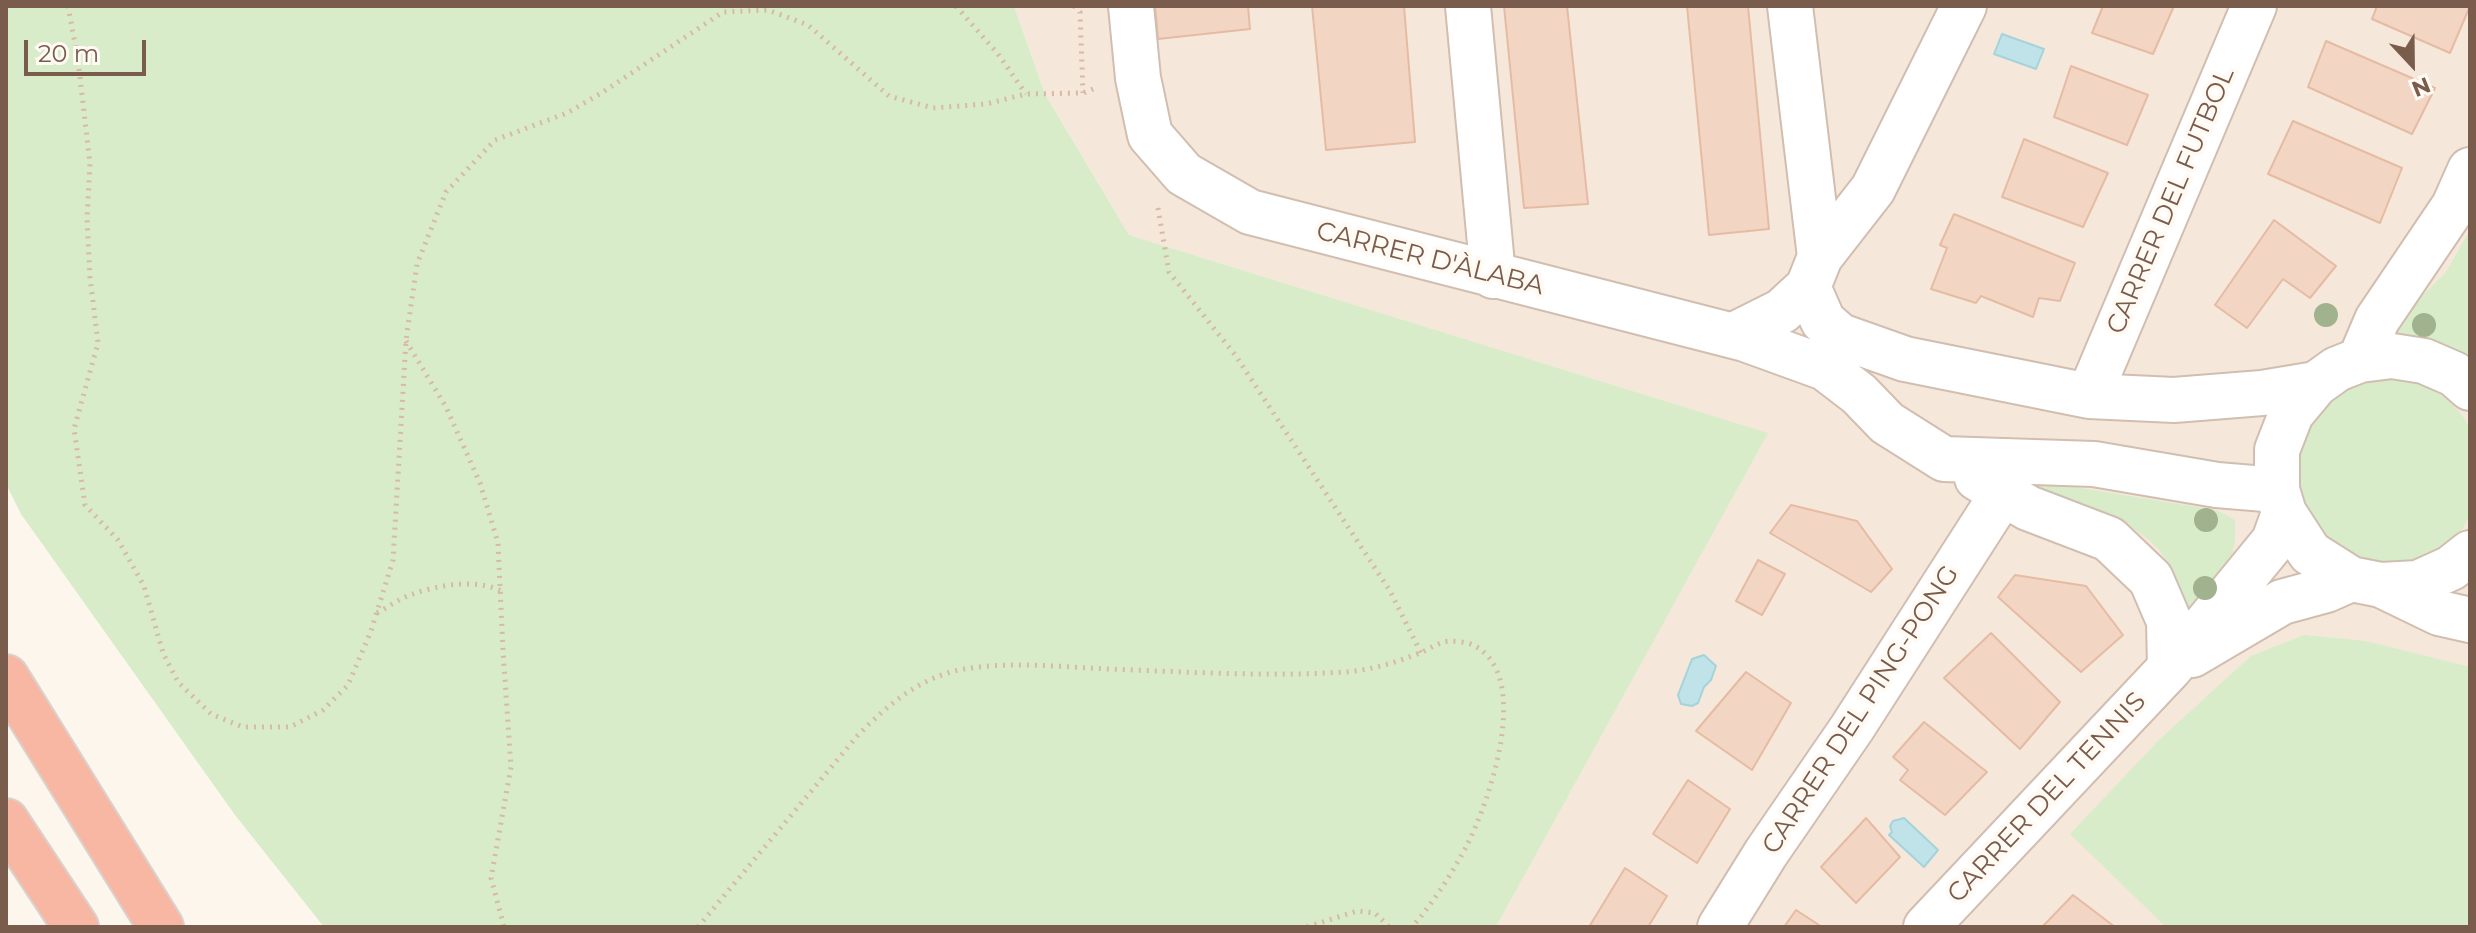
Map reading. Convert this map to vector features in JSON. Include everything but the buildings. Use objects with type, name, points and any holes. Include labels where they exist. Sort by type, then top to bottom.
[{"type":"highway","points":[[6,677],[161,927]]},
{"type":"highway","points":[[6,821],[76,927]]},
{"type":"street","name":"CARRER D'ÀLABA","points":[[1131,6],[1138,78],[1150,135],[1184,174],[1250,212],[1734,335],[1825,368],[1859,394],[1887,423],[1944,459],[2028,508],[2109,539],[2151,579],[2169,621],[2170,668]]},
{"type":"street","points":[[1468,6],[1493,276]]},
{"type":"street","points":[[1790,6],[1814,272],[1823,321],[1840,336],[1905,359],[2089,396],[2174,400],[2262,393],[2316,384]]},
{"type":"street","points":[[1734,335],[1782,311],[1873,189],[1964,6]]},
{"type":"street","name":"CARRER DEL FUTBOL","points":[[2089,396],[2254,6]]},
{"type":"street","points":[[2360,360],[2377,320],[2454,206],[2470,170]]},
{"type":"street","points":[[2470,388],[2454,374],[2424,361],[2392,356],[2360,360],[2337,369],[2316,384],[2291,414],[2277,450],[2281,502],[2310,553],[2366,582],[2439,613],[2470,620]]},
{"type":"street","points":[[1944,459],[2094,464],[2217,485],[2281,502]]},
{"type":"street","name":"CARRER DEL PING-PONG","points":[[1720,927],[2003,493]]},
{"type":"street","name":"CARRER DEL TENNIS","points":[[1926,927],[2170,668],[2274,541],[2281,502]]},
{"type":"street","name":"CARRER DEL TENNIS","points":[[2170,668],[2282,602],[2366,582],[2418,583],[2451,568],[2470,553]]},
{"type":"path","points":[[68,6],[78,60],[90,164],[87,219],[98,343],[74,429],[85,505],[118,540],[144,586],[163,653],[178,682],[211,714],[243,727],[290,727],[323,710],[348,685],[393,560],[406,340],[417,264],[446,192],[495,140],[567,113],[723,12],[768,10],[808,25],[889,96],[933,108],[986,104],[1026,94],[1083,93],[1106,83]]},
{"type":"path","points":[[956,6],[998,54],[1026,94]]},
{"type":"path","points":[[1074,6],[1080,12],[1083,93]]},
{"type":"path","points":[[1157,205],[1169,272],[1236,356],[1390,591],[1421,653]]},
{"type":"path","points":[[406,340],[446,407],[480,483],[498,543],[511,767],[491,878],[504,927]]},
{"type":"path","points":[[376,614],[408,595],[456,584],[490,585],[502,591]]},
{"type":"path","points":[[698,927],[858,735],[886,706],[936,675],[996,665],[1228,674],[1350,672],[1389,664],[1446,641],[1473,645],[1492,661],[1502,687],[1505,711],[1498,755],[1467,845],[1442,887],[1412,927]]},
{"type":"path","points":[[1307,927],[1357,911],[1375,913],[1389,927]]},
{"type":"shaded area","points":[[1014,6],[2470,6],[2470,927],[1496,927],[1767,433],[1129,235],[1045,94]]},
{"type":"green space","points":[[6,6],[1014,6],[1045,94],[1129,235],[1768,433],[1496,927],[324,927],[235,815],[21,514],[6,484]]},
{"type":"green space","points":[[2470,230],[2470,365],[2385,333],[2446,272]]},
{"type":"green space","points":[[2381,378],[2409,380],[2430,388],[2453,405],[2470,428],[2470,515],[2460,533],[2435,554],[2406,565],[2375,566],[2346,557],[2321,539],[2294,485],[2295,455],[2305,426],[2324,402],[2350,386]]},
{"type":"green space","points":[[2044,482],[2216,510],[2235,520],[2235,541],[2227,576],[2190,620],[2181,588],[2169,564],[2154,545],[2116,519],[2038,490]]},
{"type":"green space","points":[[2304,635],[2366,641],[2470,667],[2470,927],[2166,927],[2070,834],[2159,740],[2251,656]]},
{"type":"water","points":[[2002,34],[2044,49],[2036,69],[1994,54]]},
{"type":"water","points":[[1704,655],[1716,666],[1711,680],[1704,687],[1698,703],[1692,706],[1681,704],[1678,695],[1692,659]]},
{"type":"water","points":[[1904,818],[1938,850],[1924,867],[1889,835],[1893,821]]}]
